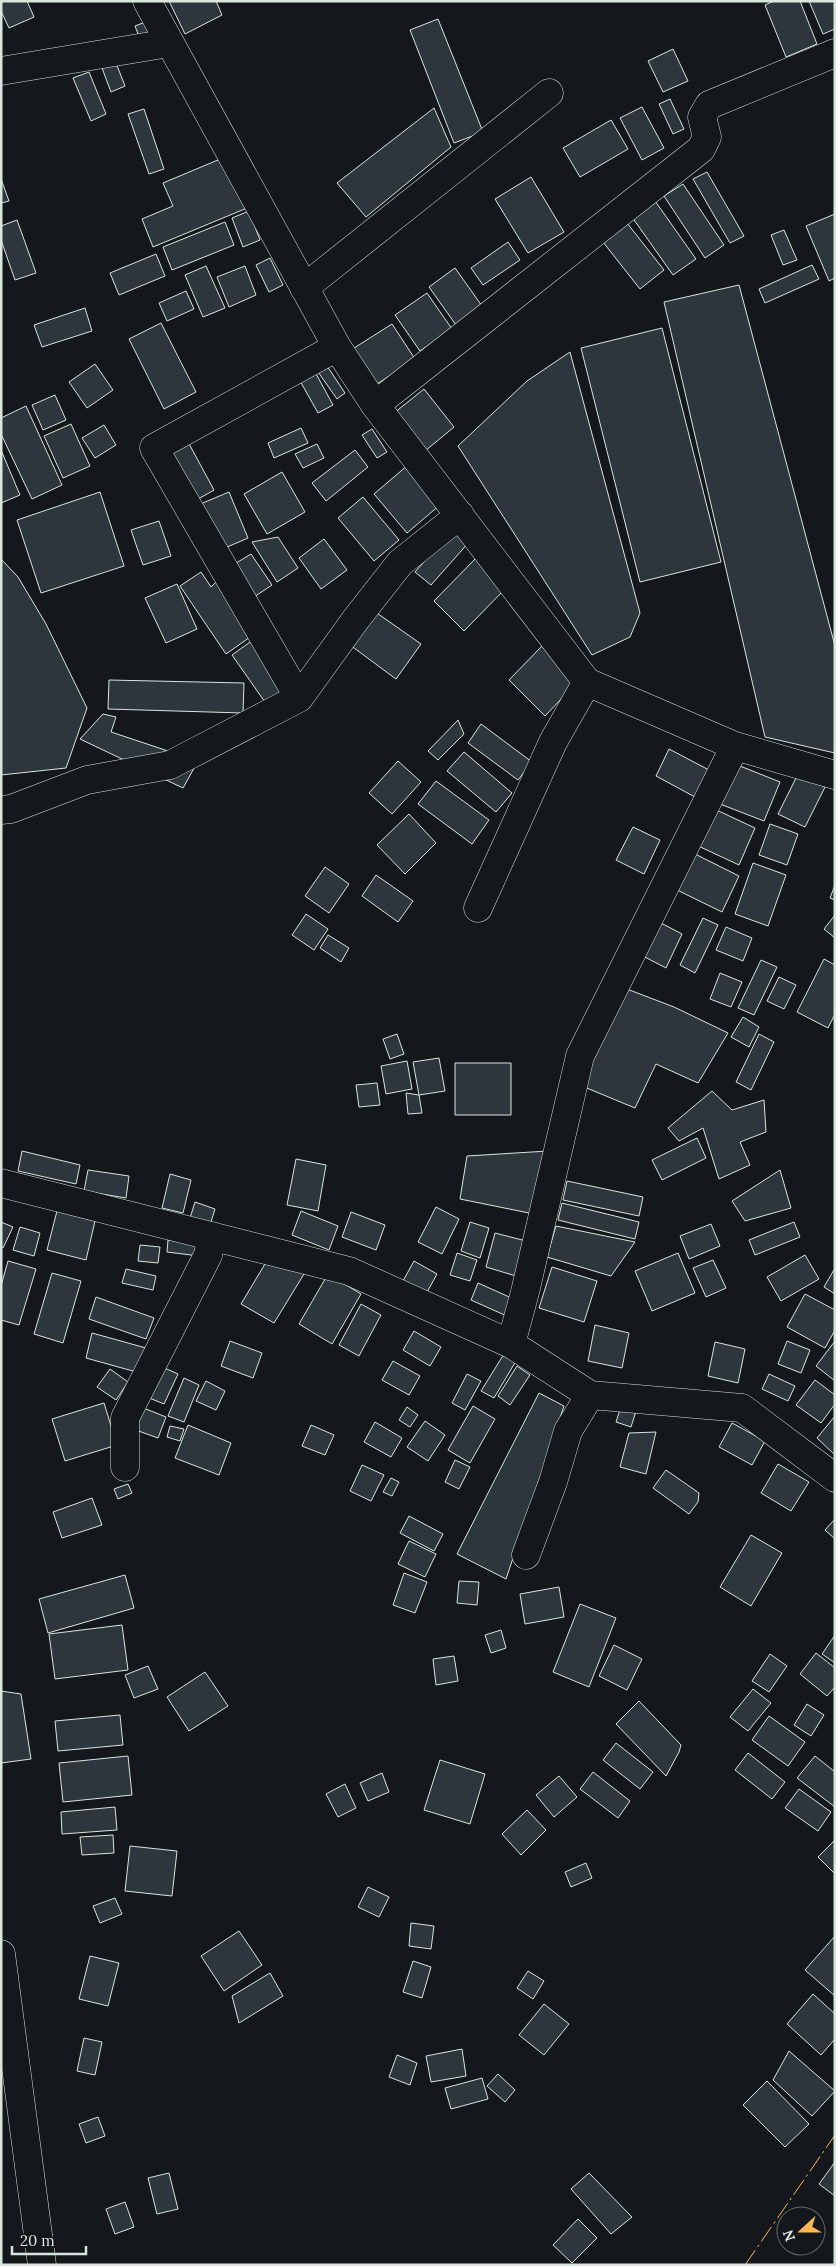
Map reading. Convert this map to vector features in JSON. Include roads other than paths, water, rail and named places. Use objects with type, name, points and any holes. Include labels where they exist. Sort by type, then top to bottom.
[{"type":"street","points":[[148,1],[169,43],[337,347],[375,405],[587,682],[735,746],[835,775]]},
{"type":"street","points":[[1,71],[169,43]]},
{"type":"street","points":[[375,405],[701,149],[707,137],[702,117],[709,105],[835,53]]},
{"type":"street","points":[[304,288],[549,93]]},
{"type":"street","points":[[300,698],[154,448],[337,347]]},
{"type":"street","points":[[1,810],[11,809],[87,780],[170,765],[300,698],[356,619],[400,563],[460,515]]},
{"type":"street","points":[[478,908],[553,742],[587,682]]},
{"type":"street","points":[[511,1344],[580,1056],[735,746]]},
{"type":"street","points":[[1,1183],[349,1271],[511,1344],[590,1394],[742,1408],[835,1478]]},
{"type":"street","points":[[125,1467],[125,1418],[208,1255],[212,1236]]},
{"type":"street","points":[[526,1554],[553,1482],[568,1432],[590,1394]]},
{"type":"street","points":[[1,1954],[42,2265]]}]
